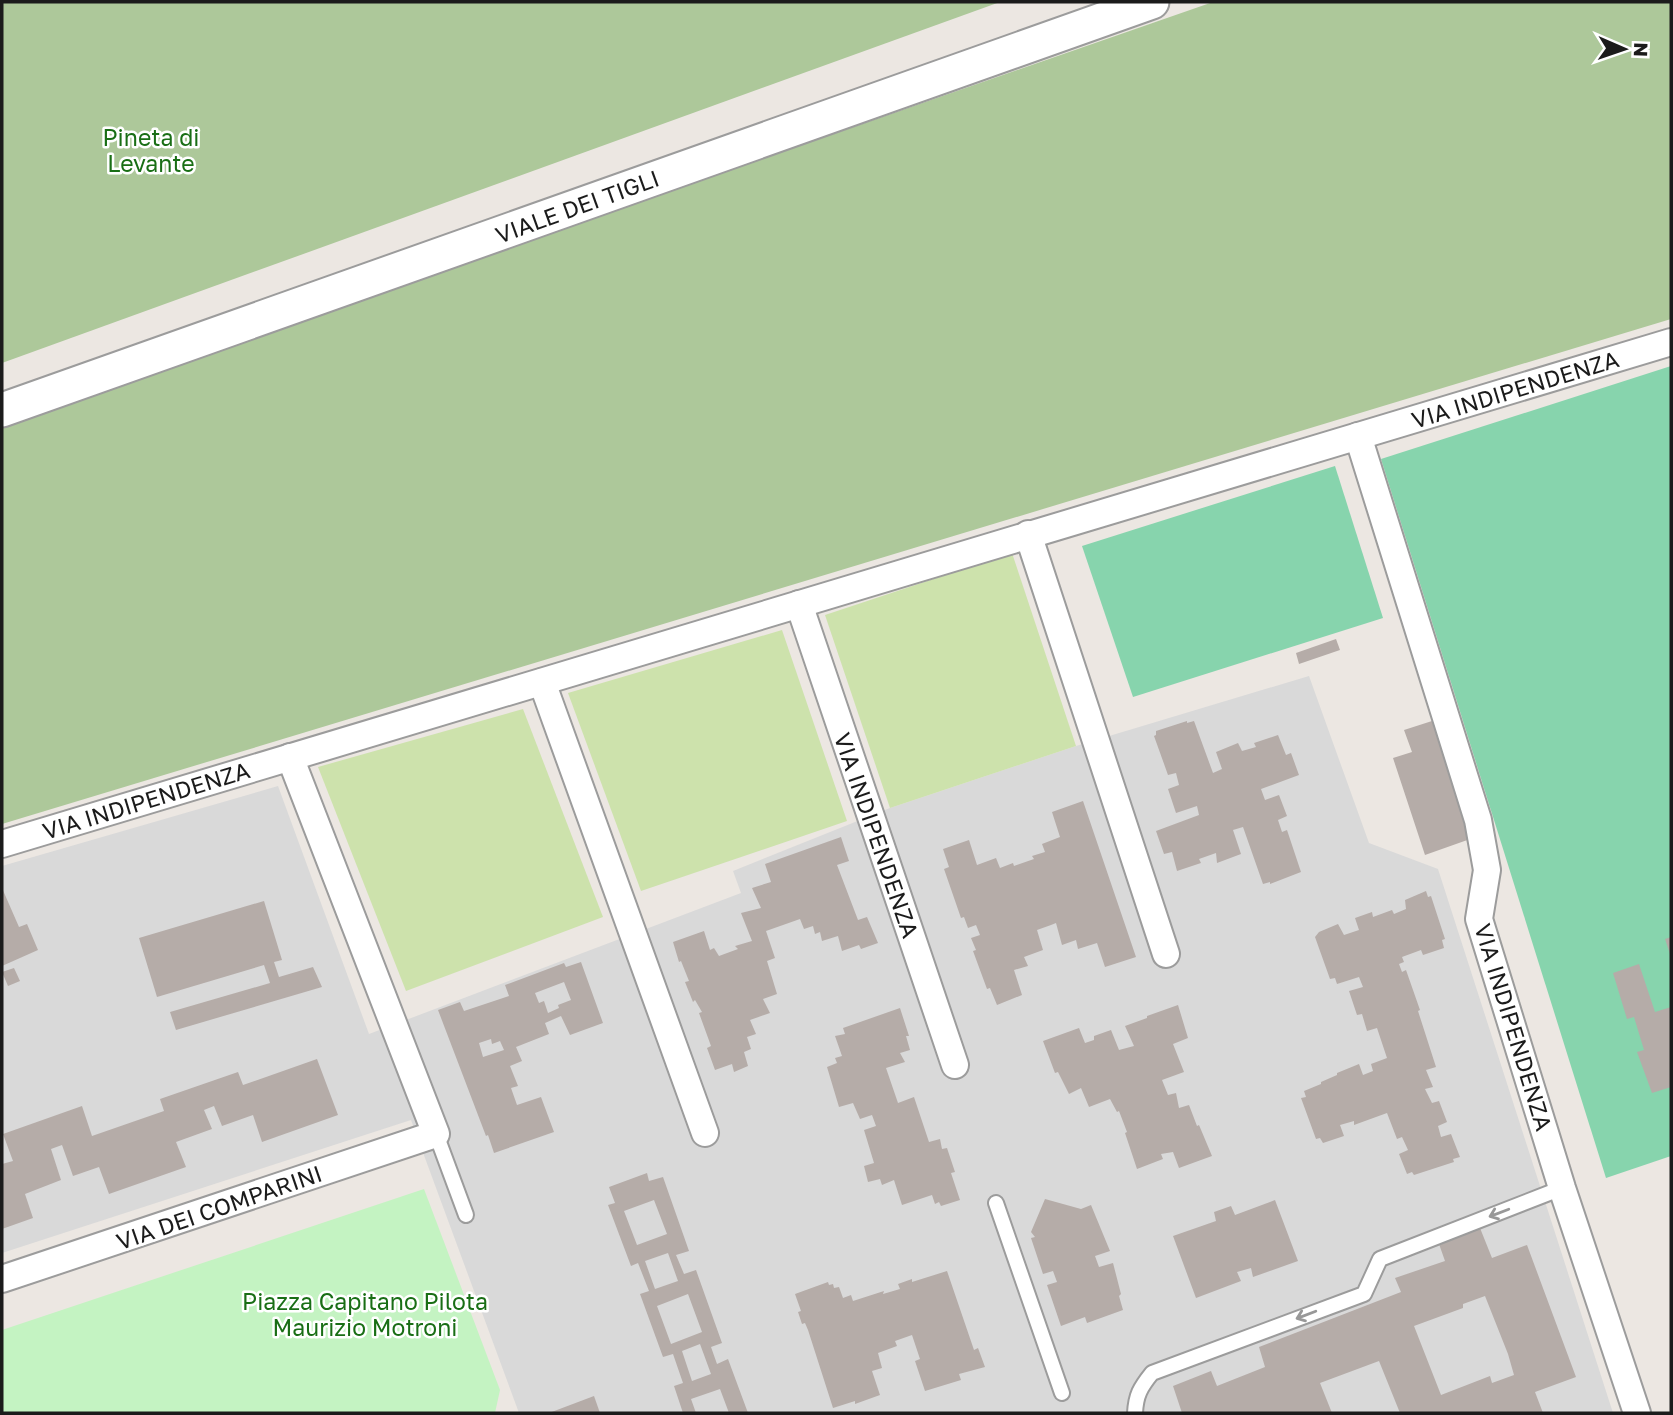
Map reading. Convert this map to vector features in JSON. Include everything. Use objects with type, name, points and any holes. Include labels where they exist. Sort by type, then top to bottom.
[{"type":"street","name":"VIALE DEI TIGLI","points":[[2,410],[1152,2]]},
{"type":"street","name":"VIA INDIPENDENZA","points":[[2,844],[1671,342]]},
{"type":"street","name":"VIA INDIPENDENZA","points":[[1358,436],[1478,820],[1488,870],[1479,919],[1562,1188],[1637,1413]]},
{"type":"street","points":[[1028,534],[1166,954]]},
{"type":"street","name":"VIA INDIPENDENZA","points":[[799,604],[955,1065]]},
{"type":"street","points":[[542,681],[705,1133]]},
{"type":"street","points":[[290,757],[436,1134]]},
{"type":"street","name":"VIA DEI COMPARINI","points":[[2,1279],[436,1134]]},
{"type":"lane","points":[[436,1134],[466,1215]]},
{"type":"lane","points":[[1135,1413],[1136,1399],[1152,1373],[1364,1294],[1380,1259],[1562,1188]]},
{"type":"lane","points":[[996,1203],[1062,1393]]},
{"type":"shaded area","points":[[1309,676],[1369,843],[1438,869],[1613,1413],[519,1413],[411,1120],[2,1253],[2,866],[278,786],[369,1034],[741,893],[733,871],[890,808],[1076,746]]},
{"type":"green space","name":"Pineta di Levante","points":[[2,2],[1000,2],[2,363]]},
{"type":"green space","points":[[1213,2],[1671,2],[1671,319],[2,824],[2,423]]},
{"type":"green space","points":[[1671,366],[1671,1156],[1606,1178],[1381,459]]},
{"type":"green space","points":[[1335,466],[1383,618],[1133,697],[1082,546]]},
{"type":"green space","points":[[1012,553],[1076,746],[890,808],[825,615]]},
{"type":"green space","points":[[782,630],[847,821],[641,891],[568,693]]},
{"type":"green space","points":[[523,709],[603,917],[406,991],[318,767]]},
{"type":"green space","name":"Piazza Capitano Pilota Maurizio Motroni","points":[[424,1189],[500,1390],[495,1413],[2,1413],[2,1330]]},
{"type":"building","points":[[1336,639],[1340,650],[1299,664],[1296,653]]},
{"type":"building","points":[[1194,721],[1213,773],[1222,769],[1216,752],[1238,743],[1242,751],[1256,747],[1254,743],[1278,735],[1286,755],[1291,753],[1299,775],[1261,789],[1265,800],[1279,795],[1287,816],[1278,820],[1282,832],[1287,830],[1301,872],[1270,884],[1263,884],[1243,827],[1233,830],[1241,854],[1217,863],[1216,853],[1199,859],[1201,863],[1177,871],[1172,852],[1164,854],[1156,831],[1199,815],[1197,806],[1176,813],[1168,789],[1179,785],[1176,773],[1168,775],[1154,736],[1156,731]]},
{"type":"building","points":[[1432,721],[1473,838],[1425,855],[1393,758],[1412,752],[1404,730]]},
{"type":"building","points":[[1083,801],[1136,957],[1105,967],[1097,943],[1078,949],[1076,940],[1062,945],[1056,923],[1037,930],[1043,950],[1024,957],[1028,966],[1014,970],[1022,995],[997,1005],[990,988],[987,989],[973,951],[976,950],[971,938],[980,935],[976,925],[968,928],[964,917],[961,918],[944,869],[949,867],[943,849],[969,840],[977,865],[996,858],[1000,868],[1013,863],[1014,866],[1034,859],[1032,856],[1045,852],[1042,844],[1060,837],[1052,812]]},
{"type":"building","points":[[841,837],[849,861],[837,865],[858,920],[867,917],[878,943],[861,949],[859,945],[842,951],[838,936],[822,941],[820,932],[815,934],[813,926],[804,929],[800,919],[766,931],[775,958],[767,961],[777,994],[763,999],[770,1013],[750,1020],[756,1034],[747,1037],[751,1049],[744,1052],[748,1066],[734,1072],[732,1064],[715,1070],[707,1048],[711,1046],[699,1013],[702,1012],[695,1000],[693,1002],[685,982],[689,981],[673,942],[704,931],[710,950],[714,948],[719,956],[738,949],[735,946],[752,941],[741,913],[761,908],[752,888],[771,882],[765,864]]},
{"type":"building","points":[[2,888],[19,927],[27,924],[38,950],[2,966]]},
{"type":"building","points":[[1426,891],[1428,897],[1431,896],[1445,939],[1442,940],[1444,948],[1423,955],[1421,950],[1402,957],[1404,962],[1399,964],[1402,972],[1406,970],[1436,1067],[1426,1070],[1433,1087],[1425,1089],[1432,1103],[1439,1101],[1447,1122],[1438,1126],[1441,1137],[1451,1134],[1460,1157],[1453,1159],[1454,1162],[1414,1175],[1412,1172],[1407,1174],[1399,1154],[1408,1150],[1402,1137],[1397,1139],[1387,1113],[1354,1125],[1354,1121],[1340,1125],[1344,1136],[1323,1143],[1320,1138],[1316,1139],[1301,1098],[1306,1097],[1304,1091],[1337,1073],[1359,1064],[1363,1075],[1373,1071],[1371,1064],[1387,1058],[1377,1028],[1367,1031],[1362,1014],[1357,1015],[1349,991],[1363,987],[1359,977],[1337,984],[1335,978],[1330,979],[1315,937],[1319,932],[1338,924],[1344,935],[1359,930],[1355,918],[1372,912],[1373,917],[1392,910],[1394,914],[1406,909],[1405,900]]},
{"type":"building","points":[[264,901],[282,960],[274,962],[279,977],[313,967],[322,987],[176,1030],[170,1012],[270,983],[264,965],[157,997],[139,938]]},
{"type":"building","points":[[1671,937],[1671,957],[1665,939]]},
{"type":"building","points":[[581,962],[603,1023],[570,1035],[561,1016],[545,1023],[549,1034],[516,1047],[522,1061],[510,1066],[518,1086],[511,1088],[517,1105],[541,1097],[554,1132],[494,1153],[438,1010],[460,1002],[464,1011],[509,996],[505,985],[564,963],[566,967]],"holes":[[[564,982],[571,1000],[548,1013],[544,1001],[539,1003],[535,993]],[[491,1039],[492,1044],[500,1041],[504,1050],[483,1057],[479,1043]]]},
{"type":"building","points":[[1639,964],[1655,1012],[1671,1007],[1671,1087],[1652,1093],[1637,1052],[1644,1050],[1634,1017],[1627,1019],[1613,973]]},
{"type":"building","points":[[14,968],[20,981],[8,986],[2,972]]},
{"type":"building","points":[[1178,1005],[1188,1038],[1173,1044],[1184,1072],[1162,1080],[1168,1095],[1176,1093],[1179,1108],[1189,1105],[1212,1156],[1179,1168],[1173,1152],[1161,1154],[1163,1159],[1137,1169],[1119,1111],[1117,1112],[1110,1099],[1089,1107],[1081,1088],[1069,1094],[1058,1072],[1055,1073],[1043,1041],[1079,1028],[1085,1043],[1094,1040],[1094,1036],[1111,1030],[1119,1050],[1134,1046],[1125,1026]]},
{"type":"building","points":[[900,1008],[909,1036],[906,1036],[910,1050],[900,1053],[905,1062],[886,1068],[898,1103],[914,1097],[929,1142],[940,1139],[942,1149],[947,1148],[955,1172],[951,1173],[960,1200],[941,1206],[939,1202],[935,1204],[932,1195],[902,1205],[894,1180],[882,1185],[880,1179],[868,1182],[864,1166],[874,1163],[864,1130],[876,1126],[872,1115],[860,1119],[853,1103],[839,1107],[827,1067],[837,1063],[835,1058],[842,1056],[835,1036],[845,1034],[843,1028]]},
{"type":"building","points":[[317,1059],[338,1115],[262,1142],[253,1115],[222,1126],[214,1106],[204,1110],[212,1129],[176,1142],[186,1167],[109,1194],[99,1167],[73,1176],[62,1145],[51,1149],[61,1180],[25,1194],[33,1218],[2,1229],[2,1164],[13,1161],[3,1134],[82,1106],[92,1136],[164,1111],[160,1099],[238,1072],[243,1085]]},
{"type":"building","points":[[647,1173],[649,1181],[663,1177],[689,1251],[676,1255],[684,1274],[696,1270],[722,1343],[711,1347],[717,1364],[728,1359],[748,1413],[729,1413],[720,1389],[691,1399],[696,1413],[683,1413],[674,1386],[683,1383],[673,1354],[663,1357],[640,1294],[649,1291],[638,1263],[631,1266],[608,1205],[615,1203],[609,1187]],"holes":[[[654,1200],[667,1234],[637,1245],[624,1211]],[[668,1253],[678,1281],[655,1289],[645,1261]],[[688,1294],[702,1332],[671,1344],[657,1306]],[[700,1344],[711,1374],[692,1381],[682,1351]]]},
{"type":"building","points":[[1045,1199],[1081,1209],[1091,1205],[1110,1251],[1095,1256],[1099,1267],[1113,1263],[1123,1310],[1087,1323],[1085,1317],[1061,1326],[1047,1285],[1057,1282],[1053,1271],[1043,1274],[1031,1238],[1035,1237],[1031,1232]]},
{"type":"building","points":[[1275,1200],[1298,1261],[1253,1277],[1251,1268],[1237,1272],[1241,1281],[1196,1298],[1173,1236],[1216,1221],[1214,1212],[1231,1206],[1235,1215]]},
{"type":"building","points":[[1480,1228],[1492,1258],[1527,1245],[1576,1377],[1535,1392],[1543,1413],[1400,1413],[1379,1361],[1320,1383],[1332,1413],[1182,1413],[1173,1386],[1211,1371],[1217,1386],[1265,1367],[1259,1347],[1401,1292],[1395,1278],[1445,1261],[1439,1244]],"holes":[[[1485,1296],[1514,1375],[1492,1383],[1490,1376],[1441,1395],[1414,1326],[1463,1308],[1463,1304]]]},
{"type":"building","points":[[947,1271],[974,1350],[978,1348],[985,1367],[959,1374],[961,1380],[925,1391],[915,1361],[920,1359],[912,1335],[895,1341],[897,1346],[878,1353],[882,1368],[872,1371],[880,1395],[833,1408],[808,1330],[805,1323],[802,1324],[798,1312],[801,1311],[795,1294],[828,1282],[829,1285],[833,1284],[834,1288],[839,1287],[843,1298],[851,1295],[853,1301],[900,1289],[898,1284],[912,1279],[912,1282]]},
{"type":"building","points":[[594,1396],[600,1413],[549,1413]]}]
